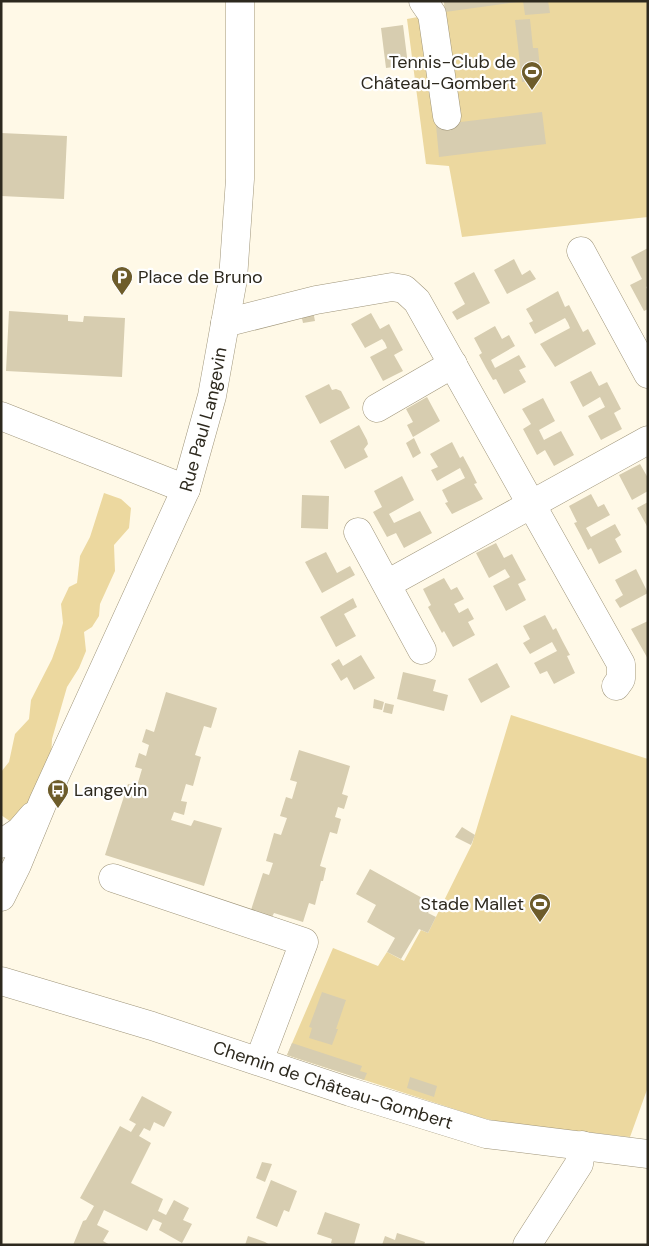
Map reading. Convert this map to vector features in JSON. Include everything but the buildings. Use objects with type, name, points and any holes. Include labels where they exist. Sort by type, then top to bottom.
[{"type":"street","name":"Rue Paul Langevin","points":[[1,897],[186,489],[212,396],[233,279],[240,179],[241,1]]},
{"type":"street","points":[[423,1],[432,14],[446,116]]},
{"type":"street","points":[[581,251],[648,374]]},
{"type":"street","points":[[225,323],[316,300],[392,287],[404,289],[417,301],[621,664],[621,679],[616,686]]},
{"type":"street","points":[[376,408],[453,364]]},
{"type":"street","points":[[1,416],[186,489]]},
{"type":"street","points":[[387,584],[648,440]]},
{"type":"street","points":[[358,532],[422,650]]},
{"type":"street","name":"Rue Paul Langevin","points":[[1,844],[20,831],[41,808]]},
{"type":"street","points":[[112,878],[304,942],[259,1061]]},
{"type":"street","name":"Chemin de Château-Gombert","points":[[1,959],[12,984],[152,1026],[350,1092],[486,1134],[648,1154]]},
{"type":"street","points":[[527,1245],[579,1164],[582,1146]]},
{"type":"shaded area","name":"Tennis-Club de Château-Gombert","points":[[444,1],[648,1],[648,217],[462,237],[449,166],[426,164],[407,19],[445,12]]},
{"type":"shaded area","points":[[104,493],[121,499],[131,508],[129,528],[114,545],[115,571],[100,604],[99,616],[92,627],[84,632],[86,651],[79,668],[67,687],[52,739],[51,760],[42,783],[14,824],[1,815],[1,772],[9,762],[15,734],[29,719],[31,700],[52,659],[63,623],[61,604],[69,587],[77,583],[80,556],[90,537]]},
{"type":"shaded area","name":"Stade Mallet","points":[[511,715],[648,759],[648,1087],[630,1137],[506,1123],[482,1118],[287,1055],[333,948],[378,966],[387,952],[404,961],[421,930],[428,933],[472,844]]},
{"type":"place","name":"Tennis-Club de Château-Gombert","points":[[532,91]]},
{"type":"place","name":"Place de Bruno","points":[[122,296]]},
{"type":"place","name":"Langevin","points":[[58,809]]},
{"type":"place","name":"Stade Mallet","points":[[540,923]]}]
